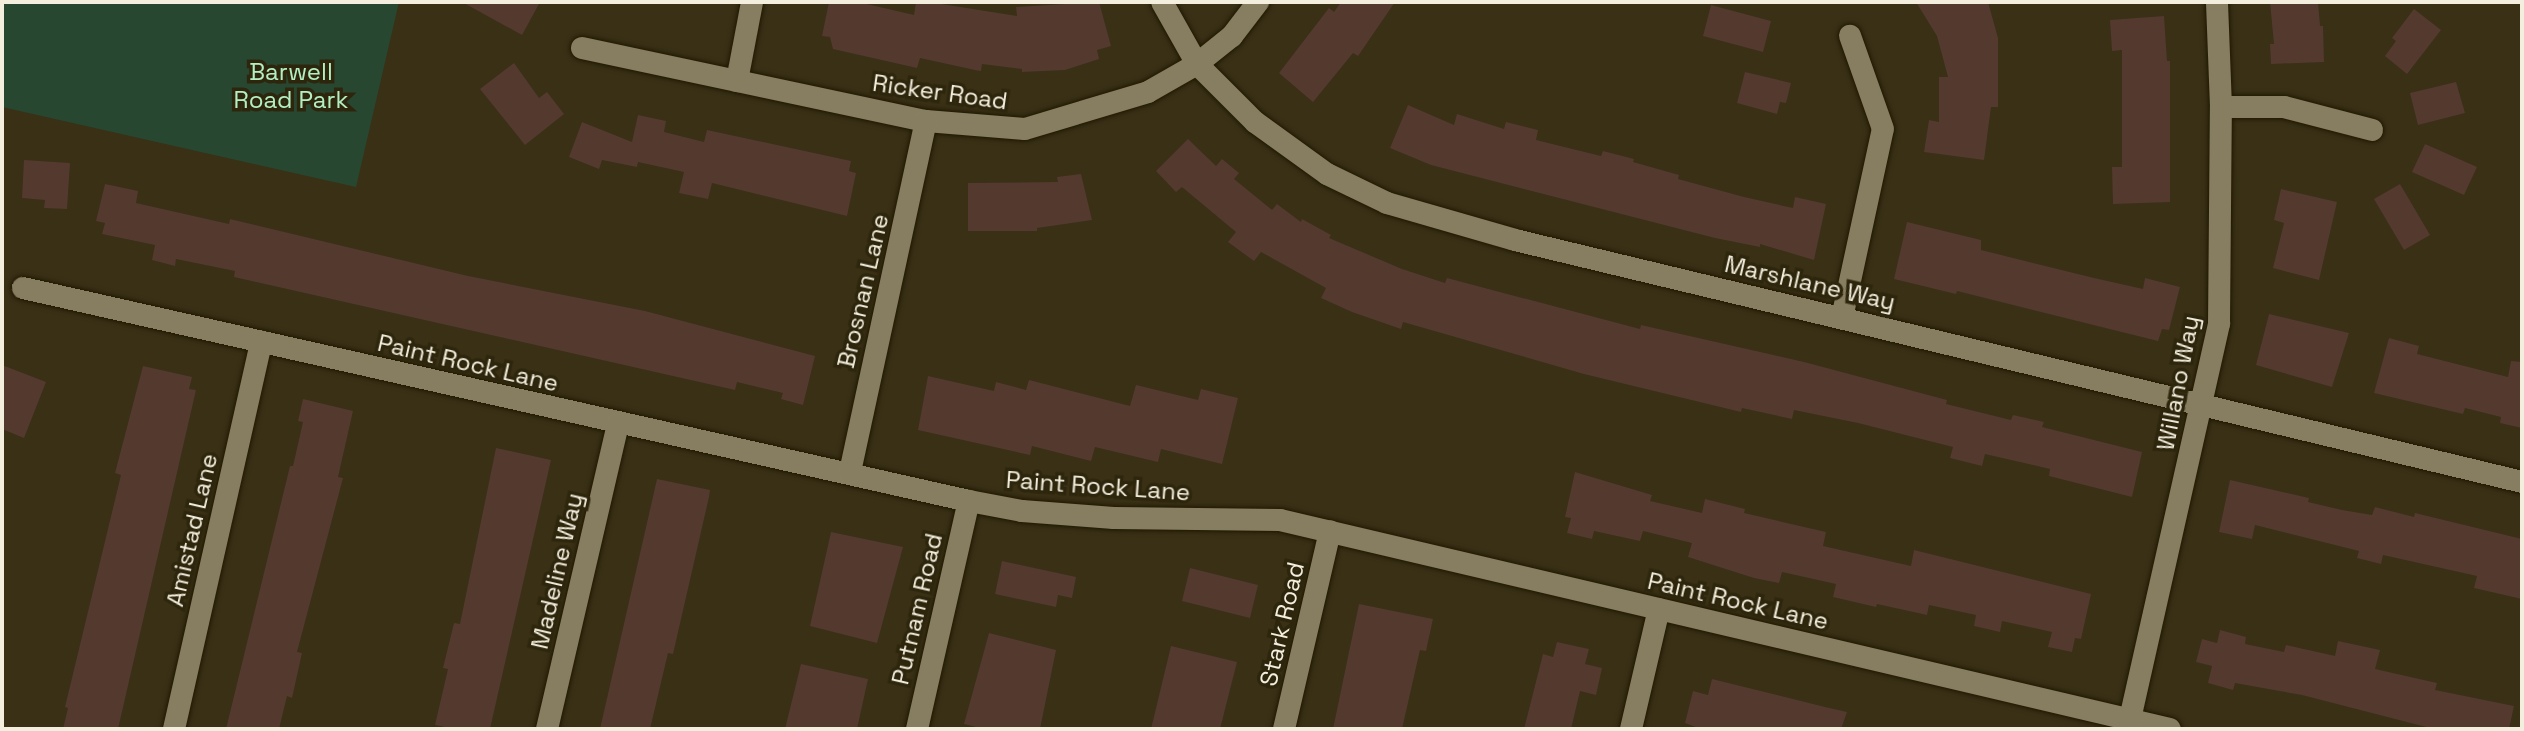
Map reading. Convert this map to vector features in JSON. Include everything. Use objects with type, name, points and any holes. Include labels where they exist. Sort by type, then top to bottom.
[{"type":"street","points":[[737,81],[752,2]]},
{"type":"street","name":"Marshlane Way","points":[[1162,2],[1197,64],[1255,122],[1327,174],[1387,203],[1515,240],[2522,482]]},
{"type":"street","name":"Ricker Road","points":[[582,48],[926,121],[1025,129],[1148,92],[1197,64],[1232,36],[1258,2]]},
{"type":"street","name":"Willano Way","points":[[2130,719],[2219,324],[2221,107],[2217,2]]},
{"type":"street","points":[[1842,318],[1883,129],[1850,36]]},
{"type":"street","points":[[2221,107],[2284,107],[2372,130]]},
{"type":"street","name":"Brosnan Lane","points":[[850,472],[926,121]]},
{"type":"street","name":"Paint Rock Lane","points":[[23,288],[618,424],[1022,511],[1114,518],[1280,520],[2170,729]]},
{"type":"street","name":"Amistad Lane","points":[[174,729],[261,342]]},
{"type":"street","name":"Madeline Way","points":[[547,729],[618,424]]},
{"type":"street","name":"Putnam Road","points":[[917,729],[969,501]]},
{"type":"street","name":"Stark Road","points":[[1284,729],[1330,531]]},
{"type":"street","points":[[1631,729],[1659,609]]},
{"type":"green space","name":"Barwell Road Park","points":[[2,2],[399,2],[356,187],[2,107]]},
{"type":"building","points":[[462,2],[540,2],[522,35]]},
{"type":"building","points":[[829,2],[858,2],[914,15],[916,2],[929,2],[1017,16],[1016,7],[1099,2],[1111,46],[1097,50],[1099,59],[1065,70],[1022,72],[1022,69],[982,64],[981,71],[920,58],[917,68],[833,49],[830,37],[822,36]]},
{"type":"building","points":[[1341,2],[1395,2],[1358,56],[1353,53],[1313,102],[1279,73],[1329,8],[1334,12]]},
{"type":"building","points":[[1916,2],[1988,2],[1998,38],[1998,107],[1991,107],[1984,160],[1924,152],[1929,120],[1939,122],[1939,77],[1948,77],[1937,36]]},
{"type":"building","points":[[2270,2],[2318,2],[2320,26],[2323,26],[2324,62],[2271,64],[2270,44],[2274,44]]},
{"type":"building","points":[[1711,5],[1771,21],[1763,52],[1703,36]]},
{"type":"building","points":[[2414,9],[2441,30],[2407,74],[2385,56],[2396,41],[2392,38]]},
{"type":"building","points":[[2164,16],[2167,61],[2170,61],[2170,202],[2113,204],[2112,167],[2122,167],[2122,50],[2112,51],[2110,20]]},
{"type":"building","points":[[514,63],[539,98],[547,92],[564,114],[525,145],[480,89]]},
{"type":"building","points":[[1745,72],[1791,83],[1786,103],[1780,102],[1777,114],[1737,103]]},
{"type":"building","points":[[2456,82],[2465,113],[2418,125],[2410,93]]},
{"type":"building","points":[[1408,105],[1454,125],[1457,114],[1504,129],[1506,122],[1538,130],[1536,140],[1601,156],[1603,151],[1634,159],[1633,162],[1679,175],[1678,179],[1744,197],[1793,208],[1795,197],[1826,204],[1814,260],[1760,244],[1760,247],[1715,238],[1431,165],[1390,148]]},
{"type":"building","points":[[638,115],[666,121],[664,132],[704,142],[707,130],[851,161],[849,171],[856,173],[847,216],[712,183],[708,199],[679,193],[684,172],[638,162],[637,167],[602,160],[599,169],[569,157],[582,122],[632,142]]},
{"type":"building","points":[[1188,139],[1216,166],[1222,159],[1239,173],[1234,179],[1272,210],[1277,204],[1301,222],[1302,219],[1331,235],[1329,238],[1402,269],[1445,283],[1447,278],[1640,329],[1641,325],[1804,362],[1947,400],[1946,404],[2011,420],[2013,415],[2044,422],[2042,427],[2142,452],[2132,497],[2049,476],[2050,469],[1985,454],[1982,466],[1950,458],[1953,447],[1858,423],[1794,410],[1792,419],[1742,408],[1741,412],[1584,374],[1403,322],[1401,329],[1352,312],[1321,298],[1326,288],[1261,252],[1254,261],[1228,242],[1236,232],[1182,187],[1176,192],[1156,171]]},
{"type":"building","points":[[2425,144],[2477,167],[2464,195],[2412,172]]},
{"type":"building","points":[[24,160],[70,163],[67,209],[44,208],[45,200],[22,198]]},
{"type":"building","points":[[1081,174],[1092,220],[1037,228],[1037,231],[968,231],[968,183],[1058,182],[1057,177]]},
{"type":"building","points":[[105,184],[138,191],[136,203],[229,224],[230,219],[468,276],[645,311],[815,356],[803,405],[781,399],[783,393],[737,382],[735,390],[234,277],[235,271],[176,259],[175,266],[152,260],[155,245],[102,234],[105,223],[96,221]]},
{"type":"building","points":[[2400,184],[2430,235],[2404,250],[2374,199]]},
{"type":"building","points":[[2281,189],[2337,202],[2319,280],[2273,268],[2284,223],[2274,220]]},
{"type":"building","points":[[1907,222],[1981,240],[1981,250],[2094,278],[2143,289],[2145,278],[2180,287],[2169,330],[2162,329],[2158,341],[1957,291],[1956,294],[1894,279]]},
{"type":"building","points":[[2269,314],[2349,333],[2332,387],[2256,365]]},
{"type":"building","points":[[2389,338],[2419,346],[2417,354],[2508,377],[2511,361],[2522,362],[2522,428],[2500,423],[2501,417],[2465,408],[2463,414],[2374,393]]},
{"type":"building","points":[[2,365],[46,382],[24,438],[2,429]]},
{"type":"building","points":[[143,366],[192,377],[189,389],[196,390],[118,729],[63,729],[68,708],[65,707],[121,475],[115,473]]},
{"type":"building","points":[[928,376],[994,391],[996,382],[1026,390],[1029,380],[1130,406],[1136,385],[1198,400],[1201,389],[1238,398],[1222,464],[1161,449],[1158,462],[1095,447],[1091,461],[1032,446],[1030,455],[918,430]]},
{"type":"building","points":[[303,399],[353,411],[338,477],[343,478],[297,652],[302,653],[292,698],[287,696],[279,729],[226,729],[290,466],[293,466],[303,422],[298,421]]},
{"type":"building","points":[[496,448],[551,460],[490,729],[455,729],[435,725],[448,669],[443,668],[454,623],[460,624]]},
{"type":"building","points":[[1575,472],[1652,495],[1650,501],[1702,513],[1705,499],[1745,509],[1744,513],[1826,532],[1823,546],[1911,566],[1914,550],[2091,594],[2081,639],[2075,638],[2072,652],[2048,647],[2052,632],[2002,621],[2000,632],[1974,626],[1976,615],[1929,605],[1927,615],[1877,604],[1876,607],[1833,597],[1836,584],[1782,572],[1779,583],[1754,578],[1688,557],[1692,543],[1643,531],[1640,541],[1594,531],[1592,539],[1567,533],[1571,518],[1565,517]]},
{"type":"building","points":[[657,479],[710,490],[709,497],[673,654],[668,653],[650,729],[600,729]]},
{"type":"building","points":[[2230,480],[2309,498],[2308,502],[2342,510],[2372,515],[2375,507],[2414,517],[2415,513],[2522,539],[2522,599],[2474,588],[2477,576],[2383,555],[2381,564],[2357,558],[2359,551],[2255,525],[2252,539],[2219,532]]},
{"type":"building","points":[[831,532],[903,547],[877,643],[810,626]]},
{"type":"building","points":[[1002,561],[1076,577],[1072,598],[1058,595],[1056,607],[995,594]]},
{"type":"building","points":[[1190,568],[1258,585],[1250,618],[1182,601]]},
{"type":"building","points":[[1359,604],[1433,619],[1426,651],[1420,650],[1402,729],[1333,729]]},
{"type":"building","points":[[2220,630],[2246,637],[2245,644],[2284,652],[2286,645],[2335,656],[2338,641],[2380,650],[2375,669],[2437,683],[2435,690],[2514,706],[2509,729],[2434,729],[2302,695],[2235,683],[2233,690],[2208,683],[2212,666],[2196,662],[2202,639],[2217,643]]},
{"type":"building","points":[[989,633],[1056,650],[1040,729],[984,729],[964,724]]},
{"type":"building","points":[[1557,642],[1589,649],[1585,664],[1602,668],[1596,695],[1580,691],[1571,729],[1524,729],[1543,654],[1553,657]]},
{"type":"building","points":[[1171,646],[1237,662],[1220,729],[1151,729]]},
{"type":"building","points":[[801,664],[868,679],[857,729],[785,729]]},
{"type":"building","points":[[1712,679],[1847,712],[1841,729],[1701,729],[1685,723],[1693,691],[1708,695]]}]
